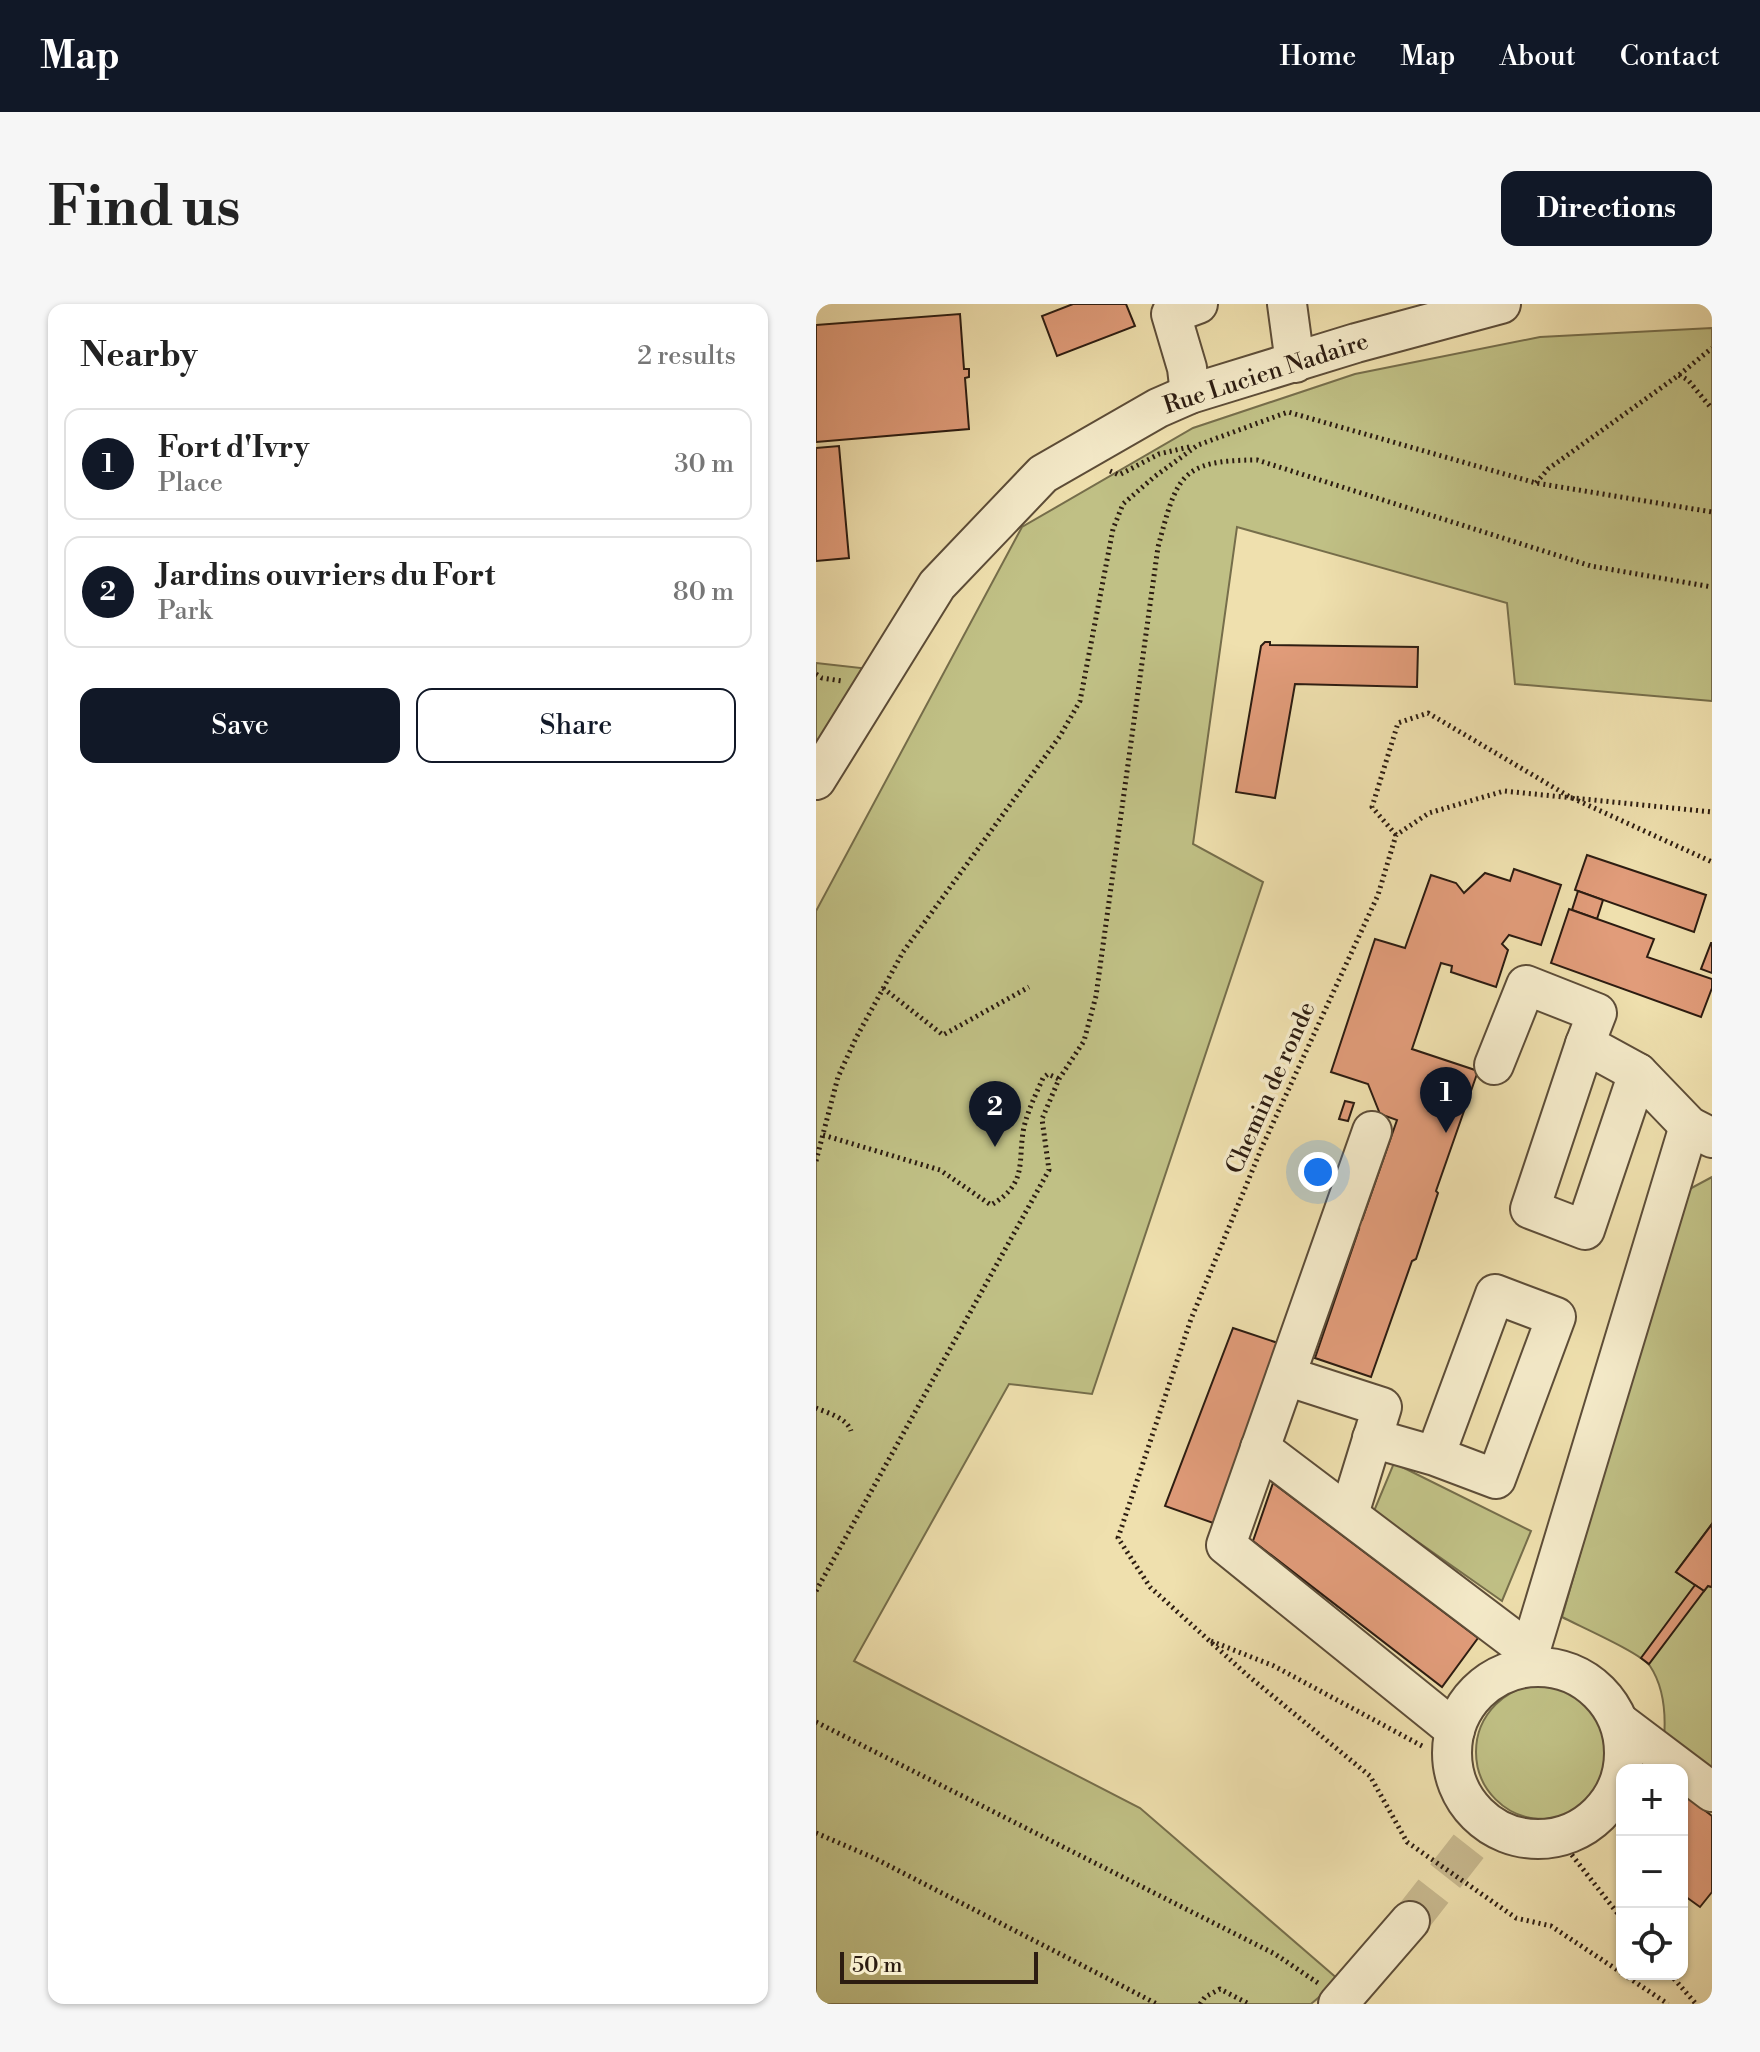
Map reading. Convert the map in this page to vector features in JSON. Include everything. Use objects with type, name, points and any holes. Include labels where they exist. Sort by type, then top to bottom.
[{"type":"street","points":[[1190,394],[1187,368],[1171,314],[1198,304]]},
{"type":"street","points":[[1287,304],[1295,363]]},
{"type":"street","name":"Rue Lucien Nadaire","points":[[816,780],[937,585],[1043,474],[1158,408],[1190,394],[1356,343],[1501,304]]},
{"type":"street","points":[[1494,1065],[1526,985],[1597,1013],[1530,1209],[1585,1230],[1638,1073]]},
{"type":"street","points":[[1260,1448],[1349,1514],[1532,1659],[1585,1680],[1605,1698],[1619,1722],[1625,1749],[1621,1777],[1609,1802],[1590,1822],[1566,1835],[1539,1839],[1479,1832],[1457,1781],[1454,1743],[1466,1706],[1484,1685],[1532,1659],[1701,1132],[1638,1073],[1585,1044]]},
{"type":"street","points":[[1372,1131],[1226,1545],[1454,1743]]},
{"type":"street","points":[[1286,1376],[1382,1407],[1349,1514]]},
{"type":"street","points":[[1372,1438],[1435,1456]]},
{"type":"street","points":[[1619,1722],[1712,1792]]},
{"type":"street","points":[[1340,2002],[1410,1921]]},
{"type":"path","points":[[1536,483],[1548,469],[1712,348]]},
{"type":"path","points":[[1679,375],[1688,380],[1712,409]]},
{"type":"path","points":[[1087,449],[1109,470],[1119,475],[1159,454],[1198,445],[1288,412],[1536,483],[1712,512]]},
{"type":"path","points":[[816,1161],[838,1077],[903,952],[1060,736],[1080,701],[1113,529],[1123,504],[1198,445]]},
{"type":"path","points":[[816,1591],[1049,1170],[1042,1119],[1059,1079],[1084,1041],[1096,996],[1158,547],[1172,494],[1194,469],[1221,461],[1257,460],[1591,566],[1712,587]]},
{"type":"path","points":[[1712,812],[1570,797],[1504,791],[1429,813],[1396,835],[1372,807],[1398,723],[1428,713],[1570,797],[1712,862]]},
{"type":"path","name":"Chemin de ronde","points":[[1396,835],[1378,895],[1262,1147],[1191,1319],[1118,1538],[1150,1587],[1370,1776],[1407,1842],[1516,1918],[1551,1926],[1616,1969]]},
{"type":"path","points":[[883,988],[943,1035],[1029,987]]},
{"type":"path","points":[[823,1135],[940,1170],[991,1205],[1004,1198],[1021,1172],[1024,1129],[1043,1078],[1048,1074],[1059,1079]]},
{"type":"path","points":[[816,1408],[849,1425],[851,1431]]},
{"type":"path","name":"Chemin de ronde","points":[[1207,1639],[1274,1666],[1420,1746],[1454,1743]]},
{"type":"path","points":[[816,1722],[1275,1954],[1340,2002]]},
{"type":"path","points":[[816,1833],[874,1858],[1157,2004]]},
{"type":"path","points":[[1557,1836],[1616,1911]]},
{"type":"path","name":"Chemin de ronde","points":[[1632,1980],[1668,2004]]},
{"type":"path","points":[[1675,1980],[1696,2004]]},
{"type":"path","points":[[1200,2004],[1205,1997],[1220,1989],[1249,2004]]},
{"type":"green space","points":[[1712,328],[1712,701],[1515,684],[1507,603],[1237,527],[1193,844],[1263,882],[1092,1394],[1009,1384],[854,1661],[1140,1808],[1339,1980],[1311,2004],[816,2004],[816,911],[1022,527],[1193,428],[1355,374],[1540,337]]},
{"type":"green space","points":[[816,663],[870,669],[816,761]]},
{"type":"green space","points":[[1712,1177],[1712,1773],[1664,1739],[1663,1701],[1650,1666],[1623,1647],[1562,1617],[1684,1192]]},
{"type":"green space","points":[[1394,1463],[1531,1531],[1502,1601],[1374,1511]]},
{"type":"green space","points":[[1543,1685],[1569,1690],[1590,1705],[1605,1726],[1610,1752],[1605,1778],[1590,1799],[1569,1814],[1543,1819],[1517,1814],[1496,1799],[1481,1778],[1476,1752],[1481,1726],[1496,1705],[1517,1690]]},
{"type":"building","points":[[1073,304],[1126,304],[1135,326],[1057,356],[1042,316]]},
{"type":"building","points":[[960,314],[964,369],[969,369],[969,377],[965,378],[969,429],[816,442],[816,325]]},
{"type":"building","points":[[839,446],[849,558],[816,561],[816,448]]},
{"type":"building","points":[[1270,642],[1270,645],[1418,647],[1417,687],[1295,684],[1275,798],[1236,792],[1261,646]]},
{"type":"building","points":[[1587,855],[1706,895],[1694,932],[1575,890]]},
{"type":"building","points":[[1514,869],[1561,885],[1541,945],[1509,935],[1502,944],[1508,950],[1496,987],[1451,972],[1452,966],[1441,963],[1412,1049],[1478,1071],[1416,1259],[1412,1261],[1371,1377],[1315,1358],[1359,1229],[1356,1228],[1362,1220],[1397,1120],[1380,1114],[1368,1084],[1331,1072],[1375,939],[1405,948],[1431,875],[1456,883],[1464,893],[1485,873],[1510,881]]},
{"type":"building","points":[[1578,891],[1603,900],[1597,919],[1572,910]]},
{"type":"building","points":[[1569,909],[1654,939],[1647,957],[1712,979],[1712,988],[1701,1017],[1551,963]]},
{"type":"building","points":[[1712,943],[1712,973],[1701,969]]},
{"type":"building","points":[[1345,1101],[1354,1103],[1348,1121],[1339,1119]]},
{"type":"building","points":[[1233,1328],[1278,1343],[1216,1524],[1165,1506]]},
{"type":"building","points":[[1273,1483],[1478,1638],[1442,1687],[1253,1541]]},
{"type":"building","points":[[1712,1524],[1712,1587],[1708,1586],[1704,1591],[1676,1572]]},
{"type":"building","points":[[1712,1524],[1712,1587],[1708,1586],[1704,1591],[1676,1572]]},
{"type":"building","points":[[1695,1585],[1704,1591],[1649,1664],[1641,1658]]},
{"type":"building","points":[[1688,1798],[1712,1816],[1712,1892],[1700,1907],[1688,1898]]},
{"type":"tunnel","points":[[1410,1921],[1472,1842]]},
{"type":"place","name":"Fort d'Ivry","points":[[1446,1133]]},
{"type":"place","name":"Jardins ouvriers du Fort","points":[[995,1147]]}]
